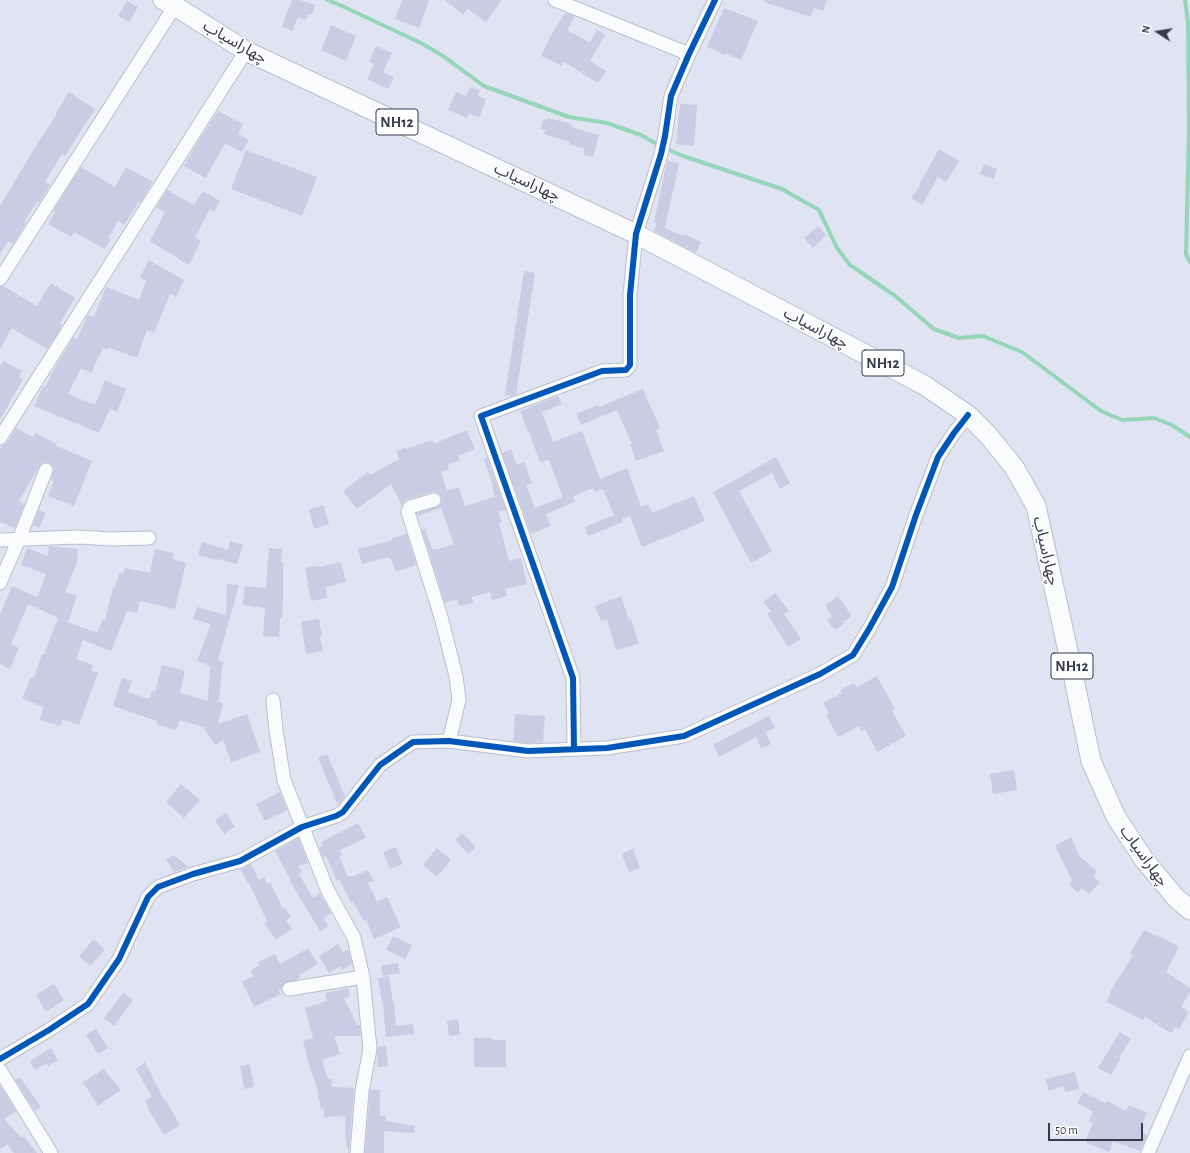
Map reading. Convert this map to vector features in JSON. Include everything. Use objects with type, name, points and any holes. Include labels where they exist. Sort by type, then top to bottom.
[{"type":"highway","name":"چهاراسیاب","points":[[169,3],[246,51],[636,234],[924,385],[968,415],[988,435],[1014,467],[1036,506],[1091,761],[1116,817],[1145,860],[1176,898],[1190,910]]},
{"type":"street","points":[[556,0],[689,54]]},
{"type":"street","points":[[574,749],[573,678],[481,416],[602,371],[626,370],[630,365],[630,295],[636,234],[661,154],[671,96],[714,0]]},
{"type":"street","points":[[0,279],[169,3]]},
{"type":"street","points":[[0,438],[246,51]]},
{"type":"street","points":[[0,1059],[49,1030],[88,1004],[119,959],[148,897],[158,887],[193,874],[240,861],[302,827],[336,816],[343,812],[380,765],[413,742],[449,741],[528,751],[607,748],[684,736],[820,674],[853,655],[892,587],[916,515],[938,458],[954,432],[968,415]]},
{"type":"street","points":[[0,583],[46,470]]},
{"type":"street","points":[[434,500],[410,507],[408,512],[441,617],[456,676],[459,700],[449,741]]},
{"type":"street","points":[[0,540],[78,537],[112,539],[149,538]]},
{"type":"street","points":[[273,700],[284,780],[327,889],[354,938],[363,977],[370,1049],[362,1091],[357,1153]]},
{"type":"street","points":[[289,989],[363,977]]},
{"type":"street","points":[[1148,1153],[1190,1058]]},
{"type":"street","points":[[0,1070],[51,1153]]},
{"type":"building","points":[[292,0],[300,0],[315,5],[312,14],[309,14],[306,20],[298,17],[292,31],[282,26]]},
{"type":"building","points":[[402,0],[429,0],[419,28],[395,19]]},
{"type":"building","points":[[445,0],[502,0],[486,22],[468,9],[463,15]]},
{"type":"building","points":[[765,0],[827,0],[823,11],[814,8],[811,17],[764,2]]},
{"type":"building","points":[[127,1],[138,7],[129,22],[118,16]]},
{"type":"building","points":[[724,8],[758,21],[741,60],[707,47]]},
{"type":"building","points":[[565,13],[575,16],[567,30],[590,42],[597,30],[605,35],[590,61],[606,71],[598,83],[564,62],[562,66],[541,56],[551,35]]},
{"type":"building","points":[[331,25],[356,36],[346,61],[321,50]]},
{"type":"building","points":[[376,46],[392,53],[383,72],[394,77],[388,89],[367,79],[374,64],[369,62]]},
{"type":"building","points":[[470,87],[480,90],[478,96],[486,99],[479,118],[469,113],[467,118],[448,110],[456,92],[466,96]]},
{"type":"building","points":[[69,92],[95,109],[65,156],[62,154],[45,182],[50,185],[39,203],[37,202],[24,222],[26,223],[13,244],[8,241],[0,254],[0,206]]},
{"type":"building","points":[[680,104],[697,105],[694,146],[676,144]]},
{"type":"building","points":[[218,111],[243,124],[238,134],[249,140],[242,152],[225,143],[206,178],[184,166]]},
{"type":"building","points":[[548,118],[572,124],[571,126],[573,128],[599,135],[593,157],[583,155],[585,149],[569,144],[570,142],[544,134],[545,130],[541,129],[543,119],[548,120]]},
{"type":"building","points":[[939,149],[959,161],[946,182],[938,177],[922,205],[911,198],[920,186],[919,185]]},
{"type":"building","points":[[246,150],[317,177],[302,216],[231,189]]},
{"type":"building","points":[[667,161],[679,163],[665,228],[683,236],[684,234],[701,242],[696,253],[654,231],[657,223],[654,222]]},
{"type":"building","points":[[984,164],[997,169],[994,179],[980,174]]},
{"type":"building","points":[[81,167],[115,187],[126,167],[153,182],[124,225],[118,221],[108,238],[111,239],[105,249],[74,232],[71,237],[48,224],[55,212],[53,211]]},
{"type":"building","points":[[167,190],[194,205],[203,191],[220,201],[214,212],[210,209],[195,237],[201,241],[189,265],[150,241],[165,212],[156,207]]},
{"type":"building","points":[[818,226],[826,235],[813,248],[804,238]]},
{"type":"building","points":[[149,260],[184,280],[176,297],[170,294],[154,333],[147,330],[137,358],[108,347],[107,350],[103,348],[91,373],[81,368],[68,394],[95,405],[105,380],[126,389],[117,412],[110,409],[99,433],[34,406],[43,386],[45,387],[73,338],[77,339],[88,315],[94,317],[106,287],[139,300],[146,281],[140,277]]},
{"type":"building","points":[[524,271],[535,273],[516,395],[512,396],[505,395]]},
{"type":"building","points":[[51,283],[75,298],[60,323],[62,324],[59,331],[47,349],[12,328],[0,349],[0,287],[3,286],[37,306]]},
{"type":"building","points":[[3,361],[22,371],[19,377],[23,379],[0,420],[0,366]]},
{"type":"building","points":[[643,389],[660,428],[656,430],[664,451],[636,461],[630,444],[632,444],[617,410],[581,425],[576,414],[598,405],[599,407]]},
{"type":"building","points":[[558,396],[562,404],[542,412],[553,442],[582,431],[600,479],[627,468],[641,507],[648,504],[652,513],[694,496],[705,521],[642,547],[630,516],[622,519],[623,522],[588,536],[585,527],[614,515],[603,489],[595,492],[593,488],[573,496],[575,502],[546,514],[551,526],[531,534],[502,453],[511,449],[517,465],[524,462],[532,483],[526,485],[535,508],[563,497],[549,460],[540,462],[520,411]]},
{"type":"building","points":[[16,428],[33,437],[35,433],[57,444],[56,446],[92,461],[74,506],[48,496],[54,481],[51,480],[54,468],[49,462],[44,462],[41,464],[19,501],[24,504],[15,528],[0,522],[0,448],[7,442]]},
{"type":"building","points":[[467,430],[475,449],[458,456],[460,460],[448,465],[449,469],[441,472],[447,491],[459,487],[465,506],[495,497],[493,485],[484,460],[487,458],[506,510],[498,512],[502,522],[499,523],[509,561],[521,558],[527,584],[505,589],[507,596],[492,600],[490,592],[472,597],[473,603],[459,606],[457,599],[445,603],[422,530],[425,529],[432,549],[435,548],[436,550],[454,544],[441,508],[418,516],[417,513],[439,506],[442,502],[440,495],[436,492],[432,492],[407,499],[404,501],[402,506],[391,484],[357,509],[343,491],[368,472],[370,475],[399,459],[396,451],[407,447],[407,449],[432,440],[434,444]]},
{"type":"building","points":[[776,457],[790,483],[780,489],[772,473],[739,491],[772,551],[751,563],[713,492]]},
{"type":"building","points":[[323,505],[329,524],[314,529],[309,510]]},
{"type":"building","points":[[39,510],[46,513],[39,528],[33,525]]},
{"type":"building","points":[[407,534],[416,565],[396,572],[389,557],[362,564],[358,549],[393,540],[392,538]]},
{"type":"building","points":[[230,541],[243,545],[237,564],[198,555],[202,542],[228,550]]},
{"type":"building","points":[[49,546],[78,549],[77,563],[65,592],[77,596],[68,622],[97,633],[103,619],[105,620],[113,587],[115,588],[119,573],[123,574],[125,568],[150,573],[155,549],[174,553],[173,559],[186,563],[175,609],[140,601],[137,613],[127,611],[111,651],[83,640],[76,659],[93,665],[91,671],[98,673],[79,725],[63,719],[60,726],[40,720],[43,707],[22,698],[31,677],[34,678],[42,654],[44,655],[58,618],[28,604],[11,644],[19,648],[10,669],[0,664],[0,615],[12,586],[37,597],[46,574],[21,565],[27,548],[48,556]]},
{"type":"building","points":[[269,548],[282,549],[281,562],[283,562],[283,600],[279,637],[263,636],[265,608],[243,605],[245,586],[266,588]]},
{"type":"building","points":[[341,562],[346,582],[326,587],[327,598],[311,601],[305,568],[319,567]]},
{"type":"building","points":[[227,584],[239,585],[218,660],[224,662],[222,668],[219,702],[223,703],[218,724],[247,714],[260,752],[231,762],[223,740],[215,745],[203,727],[180,720],[176,730],[156,724],[157,721],[113,706],[122,678],[132,681],[128,692],[149,699],[152,691],[155,692],[162,665],[185,671],[180,693],[208,701],[210,666],[197,661],[211,624],[193,619],[197,607],[226,615]]},
{"type":"building","points":[[775,593],[789,611],[784,614],[801,639],[788,647],[767,614],[771,611],[763,602]]},
{"type":"building","points":[[621,596],[629,620],[631,619],[639,644],[616,650],[607,619],[601,621],[595,606]]},
{"type":"building","points":[[838,596],[852,616],[835,630],[827,620],[832,616],[825,606]]},
{"type":"building","points":[[319,619],[322,636],[320,637],[323,651],[306,654],[301,622]]},
{"type":"building","points":[[877,676],[895,709],[892,711],[906,736],[877,752],[865,729],[861,731],[859,726],[838,737],[826,715],[829,713],[823,703],[842,693],[840,690],[854,683],[856,687]]},
{"type":"building","points":[[515,714],[545,716],[543,742],[528,743],[513,741]]},
{"type":"building","points":[[769,716],[775,728],[766,732],[771,744],[761,749],[756,737],[719,757],[713,745]]},
{"type":"building","points":[[327,754],[345,796],[338,805],[318,758]]},
{"type":"building","points":[[1014,770],[1017,790],[993,794],[990,774]]},
{"type":"building","points":[[181,784],[200,800],[184,818],[166,802]]},
{"type":"building","points":[[280,792],[287,810],[265,821],[256,804]]},
{"type":"building","points":[[226,813],[235,827],[224,834],[215,820]]},
{"type":"building","points":[[358,823],[366,838],[340,850],[342,855],[339,856],[348,877],[352,877],[368,870],[374,881],[368,883],[377,902],[387,897],[401,927],[374,939],[366,919],[364,921],[353,902],[351,903],[340,880],[337,881],[326,856],[323,857],[319,848],[323,846],[321,842]]},
{"type":"building","points":[[462,833],[476,847],[469,854],[455,840]]},
{"type":"building","points":[[1071,837],[1080,857],[1097,871],[1093,876],[1100,882],[1089,894],[1082,888],[1078,893],[1069,884],[1072,880],[1055,846]]},
{"type":"building","points":[[298,838],[308,863],[298,866],[302,872],[299,874],[313,898],[320,893],[331,913],[324,918],[328,926],[320,931],[290,881],[275,851]]},
{"type":"building","points":[[396,847],[403,864],[390,869],[383,852]]},
{"type":"building","points":[[437,848],[451,860],[437,877],[423,865]]},
{"type":"building","points":[[633,849],[640,868],[629,872],[622,854]]},
{"type":"building","points":[[174,855],[188,867],[174,872],[166,859]]},
{"type":"building","points":[[251,864],[259,880],[264,877],[267,884],[270,882],[283,909],[285,908],[291,917],[286,920],[292,929],[276,940],[264,923],[267,921],[241,869]]},
{"type":"building","points":[[1144,930],[1179,947],[1166,972],[1190,988],[1190,992],[1181,1007],[1189,1012],[1179,1029],[1175,1027],[1171,1033],[1145,1017],[1143,1020],[1107,1002],[1111,993],[1110,992],[1133,955],[1130,953]]},
{"type":"building","points":[[393,936],[412,945],[405,959],[386,950]]},
{"type":"building","points":[[94,939],[105,950],[90,966],[79,956]]},
{"type":"building","points":[[338,944],[343,952],[347,950],[349,952],[352,964],[342,970],[340,966],[329,973],[319,956]]},
{"type":"building","points":[[308,948],[318,964],[299,975],[300,978],[297,980],[284,983],[281,989],[278,990],[281,994],[254,1007],[242,982],[253,976],[251,970],[260,965],[258,962],[275,954],[280,964]]},
{"type":"building","points":[[398,963],[400,973],[383,976],[381,966]]},
{"type":"building","points":[[389,976],[394,1003],[396,1026],[413,1024],[414,1034],[386,1037],[383,1003],[378,978]]},
{"type":"building","points":[[54,984],[64,1000],[46,1012],[36,995]]},
{"type":"building","points":[[348,988],[350,996],[344,998],[357,1025],[360,1025],[361,1036],[334,1036],[340,1054],[322,1060],[328,1079],[331,1078],[332,1087],[354,1088],[349,1153],[348,1147],[346,1147],[345,1116],[324,1117],[324,1108],[321,1109],[317,1088],[303,1041],[313,1038],[305,1008],[327,1001],[325,993]]},
{"type":"building","points":[[123,993],[133,1000],[114,1026],[104,1018]]},
{"type":"building","points":[[458,1019],[460,1035],[449,1036],[447,1021]]},
{"type":"building","points":[[96,1029],[108,1048],[98,1054],[86,1035]]},
{"type":"building","points":[[1120,1032],[1131,1039],[1119,1057],[1121,1058],[1111,1075],[1098,1068]]},
{"type":"building","points":[[474,1038],[506,1040],[506,1067],[474,1067]]},
{"type":"building","points":[[386,1046],[388,1066],[378,1067],[378,1047]]},
{"type":"building","points":[[51,1048],[58,1060],[48,1066],[47,1063],[35,1070],[30,1061]]},
{"type":"building","points":[[145,1062],[164,1100],[165,1099],[180,1125],[164,1135],[148,1109],[145,1101],[152,1097],[136,1069]]},
{"type":"building","points":[[250,1064],[254,1087],[244,1089],[240,1066]]},
{"type":"building","points":[[104,1069],[121,1090],[98,1106],[83,1082]]},
{"type":"building","points":[[1075,1072],[1079,1089],[1065,1092],[1064,1086],[1049,1091],[1045,1079]]},
{"type":"building","points":[[20,1077],[41,1107],[35,1111],[15,1080]]},
{"type":"building","points":[[0,1085],[16,1111],[4,1119],[22,1138],[24,1136],[37,1153],[14,1153],[7,1144],[0,1150]]},
{"type":"building","points":[[370,1090],[380,1090],[380,1116],[386,1116],[386,1121],[415,1126],[414,1133],[384,1131],[384,1153],[365,1153]]},
{"type":"building","points":[[1083,1092],[1105,1103],[1107,1101],[1126,1111],[1129,1105],[1147,1113],[1142,1125],[1144,1126],[1141,1133],[1147,1135],[1140,1151],[1113,1141],[1109,1152],[1085,1142],[1093,1123],[1089,1121],[1093,1112],[1077,1103]]},
{"type":"waterway","points":[[327,0],[423,44],[443,56],[484,86],[569,117],[607,123],[641,135],[662,147],[683,156],[782,189],[819,210],[837,248],[850,265],[894,295],[934,329],[959,338],[983,336],[1022,352],[1101,411],[1122,420],[1154,418],[1172,425],[1190,437]]},
{"type":"waterway","points":[[1185,0],[1188,23],[1189,127],[1186,254],[1190,262]]},
{"type":"cycle path","points":[[574,749],[573,678],[481,416],[602,371],[626,370],[630,365],[630,295],[636,234],[661,154],[671,96],[715,0]]},
{"type":"cycle path","points":[[0,1059],[49,1030],[88,1004],[119,959],[148,897],[158,887],[193,874],[240,861],[302,827],[336,816],[343,812],[380,765],[413,742],[449,741],[528,751],[607,748],[684,736],[820,674],[853,655],[892,587],[916,515],[938,457],[968,415]]}]
